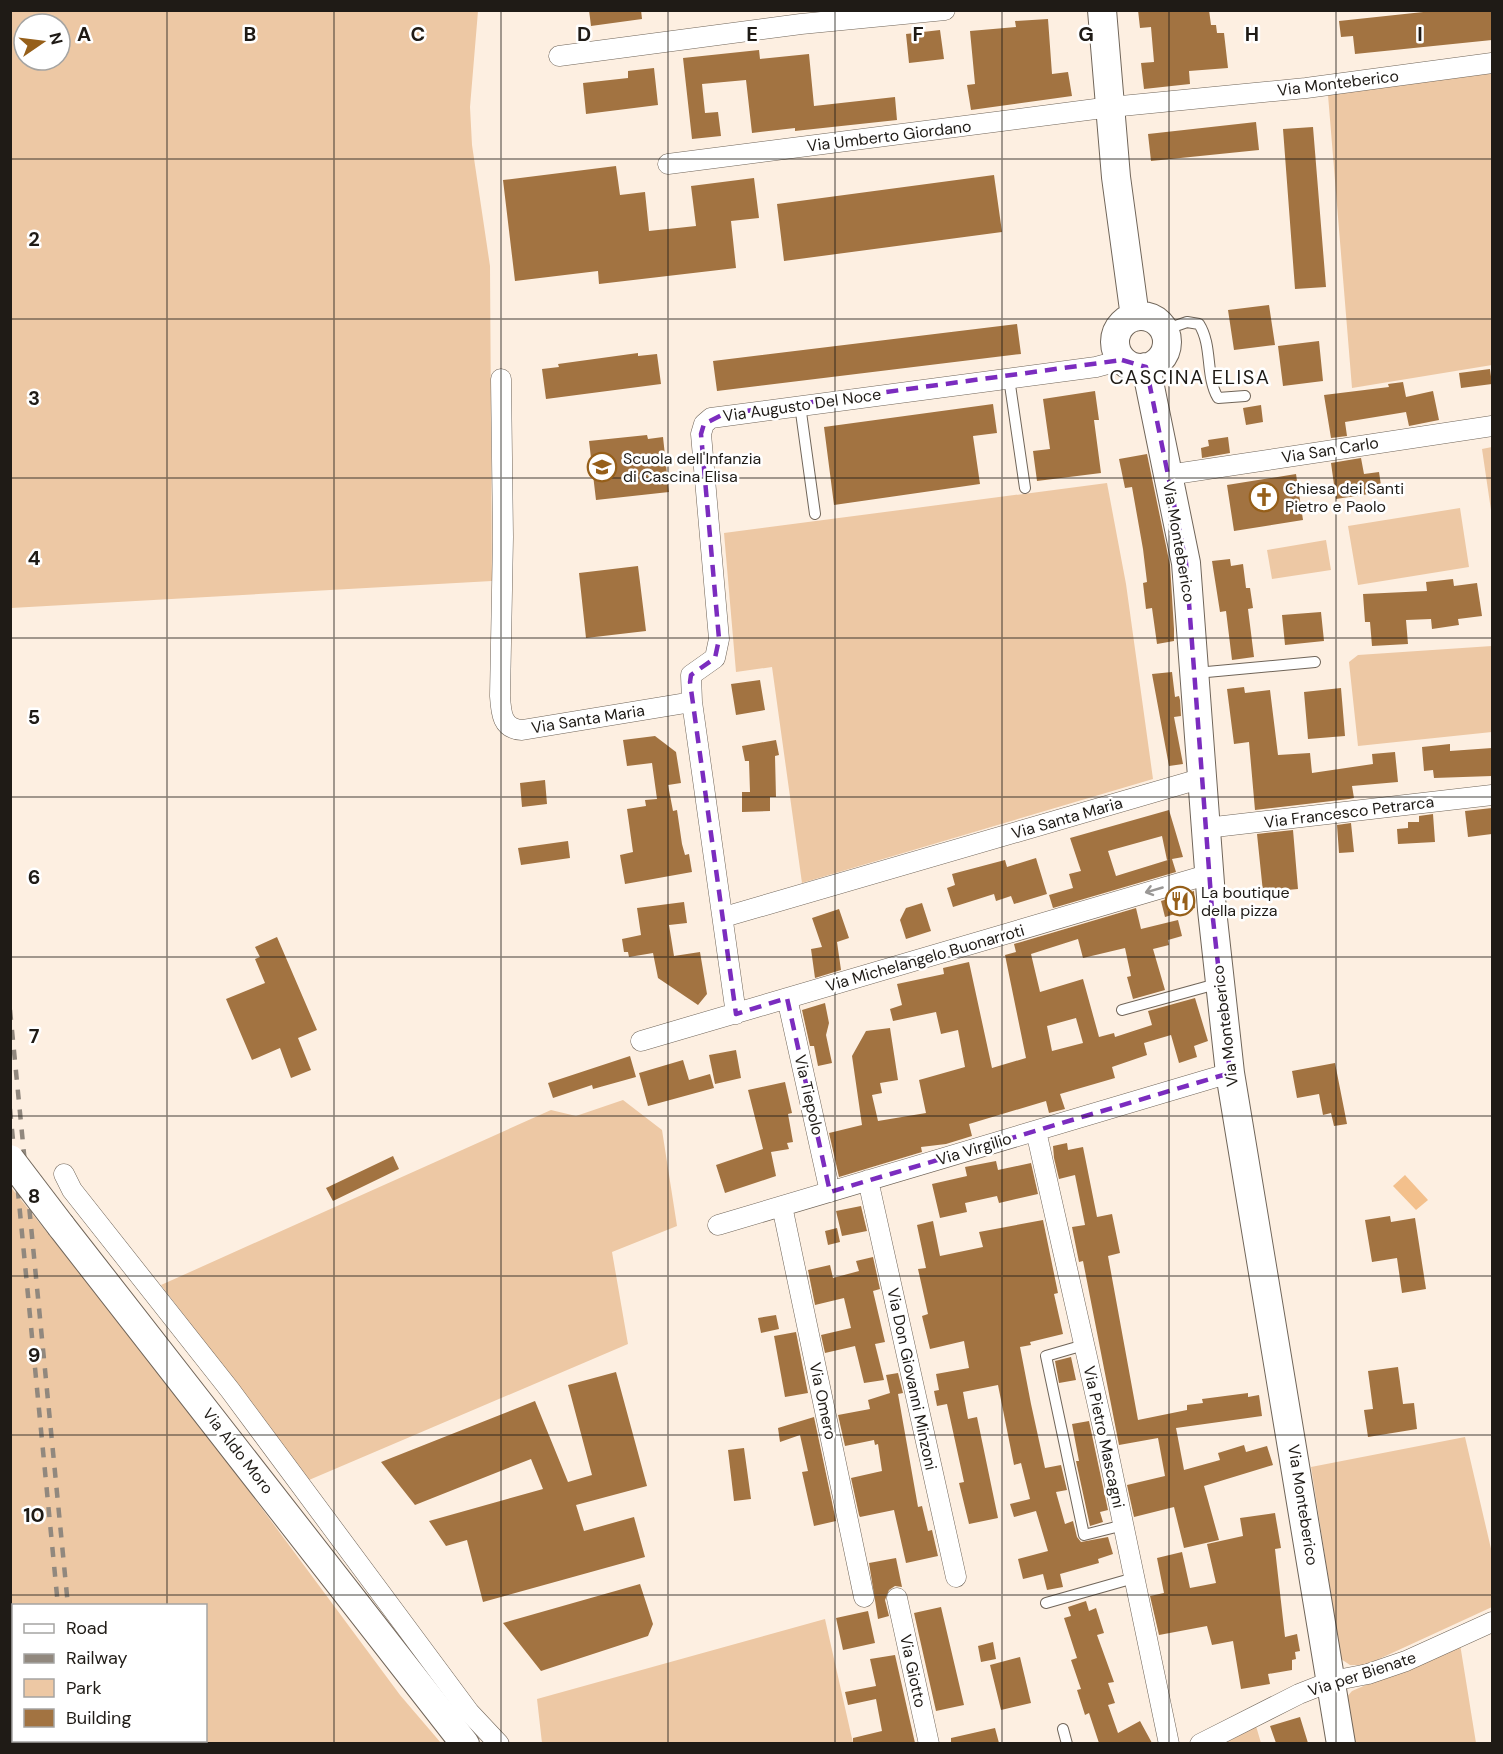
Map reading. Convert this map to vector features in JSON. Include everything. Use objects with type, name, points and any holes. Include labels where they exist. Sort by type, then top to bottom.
[{"type":"street","points":[[559,56],[801,24],[945,10]]},
{"type":"street","points":[[1102,10],[1116,177],[1135,317]]},
{"type":"street","name":"Via Monteberico","points":[[1111,107],[1306,88],[1492,63]]},
{"type":"street","name":"Via Umberto Giordano","points":[[668,164],[1111,107]]},
{"type":"street","points":[[1135,317],[1152,319],[1164,330],[1166,350],[1158,361],[1134,364],[1117,352],[1116,334],[1120,327],[1135,317]]},
{"type":"street","name":"Via Monteberico","points":[[1134,364],[1167,475],[1186,563],[1206,828],[1230,1073],[1341,1743]]},
{"type":"street","name":"Via Augusto Del Noce","points":[[692,702],[692,675],[715,658],[719,639],[701,434],[704,424],[711,418],[724,414],[1096,366],[1134,364]]},
{"type":"street","name":"Via Santa Maria","points":[[501,378],[503,537],[500,696],[503,718],[512,728],[522,730],[692,702]]},
{"type":"street","name":"Via San Carlo","points":[[1167,475],[1492,426]]},
{"type":"street","points":[[692,702],[736,1014]]},
{"type":"street","name":"Via Santa Maria","points":[[724,917],[1203,778]]},
{"type":"street","name":"Via Francesco Petrarca","points":[[1206,828],[1492,795]]},
{"type":"street","name":"Via Michelangelo Buonarroti","points":[[641,1041],[1210,874]]},
{"type":"street","name":"Via Tiepolo","points":[[787,998],[830,1192]]},
{"type":"street","name":"Via Virgilio","points":[[718,1225],[1230,1073]]},
{"type":"street","name":"Via Pietro Mascagni","points":[[1036,1131],[1124,1525],[1169,1743]]},
{"type":"street","name":"Via Aldo Moro","points":[[10,1159],[465,1743]]},
{"type":"street","points":[[64,1174],[72,1190],[230,1390],[469,1712],[499,1743]]},
{"type":"street","name":"Via Don Giovanni Minzoni","points":[[868,1180],[956,1577]]},
{"type":"street","name":"Via Omero","points":[[782,1206],[864,1597]]},
{"type":"street","name":"Via Giotto","points":[[897,1598],[929,1743]]},
{"type":"street","name":"Via per Bienate","points":[[1200,1743],[1332,1681],[1368,1674],[1406,1661],[1492,1622]]},
{"type":"lane","points":[[1164,330],[1187,322],[1199,324],[1205,339],[1212,382],[1218,398],[1245,396]]},
{"type":"lane","points":[[1009,378],[1025,488]]},
{"type":"lane","points":[[800,405],[816,514]]},
{"type":"lane","points":[[1195,673],[1315,662]]},
{"type":"lane","points":[[1122,1010],[1220,983]]},
{"type":"lane","points":[[1084,1345],[1046,1356],[1084,1535],[1124,1525]]},
{"type":"lane","points":[[1046,1602],[1134,1578]]},
{"type":"lane","points":[[1063,1728],[1067,1743]]},
{"type":"highlighted area","points":[[1122,360],[1146,367],[1186,563],[1212,910],[1230,1073],[830,1192],[787,998],[736,1014],[690,682],[691,675],[715,658],[719,639],[701,434],[704,424],[724,414]]},
{"type":"green space","points":[[11,10],[478,11],[470,107],[472,145],[490,266],[492,581],[11,608]]},
{"type":"green space","points":[[1492,72],[1492,365],[1352,388],[1328,95]]},
{"type":"green space","points":[[1492,447],[1492,517],[1482,449]]},
{"type":"green space","points":[[1107,483],[1126,584],[1153,779],[802,883],[772,667],[736,672],[724,533]]},
{"type":"green space","points":[[1460,508],[1469,567],[1358,585],[1348,526]]},
{"type":"green space","points":[[1326,540],[1331,570],[1272,579],[1267,550]]},
{"type":"green space","points":[[1492,646],[1492,732],[1358,746],[1349,662],[1358,655]]},
{"type":"green space","points":[[623,1100],[662,1130],[677,1226],[612,1252],[628,1344],[309,1480],[161,1285],[551,1110],[576,1116]]},
{"type":"green space","points":[[10,1186],[186,1406],[400,1695],[441,1743],[11,1743]]},
{"type":"green space","points":[[1465,1437],[1492,1553],[1492,1607],[1366,1665],[1350,1665],[1341,1659],[1311,1467]]},
{"type":"green space","points":[[825,1619],[853,1743],[542,1743],[537,1699]]},
{"type":"green space","points":[[1460,1644],[1476,1743],[1353,1743],[1345,1699],[1352,1691]]},
{"type":"green space","points":[[1256,1726],[1261,1743],[1222,1744]]},
{"type":"shaded area","points":[[1405,1175],[1428,1200],[1416,1210],[1393,1186]]},
{"type":"building","points":[[589,10],[641,10],[642,19],[591,26]]},
{"type":"building","points":[[1138,10],[1209,10],[1211,25],[1216,25],[1217,33],[1224,33],[1228,68],[1189,71],[1190,84],[1144,89],[1141,63],[1154,62],[1151,27],[1140,28]]},
{"type":"building","points":[[1442,10],[1492,10],[1492,40],[1355,54],[1353,36],[1341,37],[1339,21]]},
{"type":"building","points":[[1048,19],[1052,74],[1068,72],[1072,96],[971,110],[967,85],[975,84],[970,31],[1016,27],[1015,21]]},
{"type":"building","points":[[940,30],[944,59],[909,63],[906,34]]},
{"type":"building","points":[[759,50],[760,59],[809,54],[814,106],[895,97],[897,120],[795,131],[795,128],[752,133],[746,80],[702,84],[705,113],[718,112],[721,136],[692,139],[683,58]]},
{"type":"building","points":[[654,68],[658,105],[586,114],[583,83],[628,78],[628,71]]},
{"type":"building","points":[[1256,122],[1259,150],[1151,161],[1148,134]]},
{"type":"building","points":[[1313,127],[1326,287],[1295,289],[1283,129]]},
{"type":"building","points":[[616,166],[620,195],[645,192],[649,231],[696,226],[691,186],[754,178],[759,218],[731,221],[736,268],[599,284],[598,271],[515,281],[503,180]]},
{"type":"building","points":[[994,175],[1002,232],[784,261],[777,204]]},
{"type":"building","points":[[1269,305],[1275,345],[1234,350],[1228,310]]},
{"type":"building","points":[[1017,324],[1021,354],[717,391],[713,361]]},
{"type":"building","points":[[1319,341],[1323,381],[1283,386],[1278,346]]},
{"type":"building","points":[[638,353],[638,356],[657,354],[661,384],[546,399],[542,369],[559,367],[558,364]]},
{"type":"building","points":[[1490,369],[1492,384],[1461,388],[1459,373]]},
{"type":"building","points":[[1403,382],[1406,397],[1433,391],[1439,420],[1409,426],[1406,412],[1345,422],[1347,436],[1331,438],[1324,395],[1389,387],[1388,384]]},
{"type":"building","points":[[1095,391],[1099,420],[1094,420],[1101,473],[1037,481],[1033,451],[1050,449],[1043,399]]},
{"type":"building","points":[[993,404],[997,433],[973,436],[980,484],[834,505],[824,427]]},
{"type":"building","points":[[1261,405],[1263,422],[1246,425],[1243,408]]},
{"type":"building","points":[[647,435],[648,439],[663,437],[669,492],[596,500],[589,441]]},
{"type":"building","points":[[1228,437],[1230,453],[1202,458],[1201,448],[1209,446],[1208,440]]},
{"type":"building","points":[[1147,454],[1170,565],[1174,629],[1174,641],[1157,644],[1152,608],[1146,609],[1143,583],[1147,582],[1132,487],[1125,488],[1119,459]]},
{"type":"building","points":[[1361,458],[1364,474],[1379,472],[1382,492],[1336,499],[1331,463]]},
{"type":"building","name":"Chiesa dei Santi Pietro e Paolo","points":[[1296,474],[1303,520],[1234,531],[1227,485]]},
{"type":"building","points":[[1230,559],[1231,566],[1243,564],[1246,588],[1250,588],[1253,608],[1248,609],[1254,657],[1232,660],[1226,611],[1220,612],[1212,561]]},
{"type":"building","points":[[638,566],[646,631],[586,638],[579,573]]},
{"type":"building","points":[[1453,579],[1454,586],[1477,583],[1482,616],[1458,619],[1459,625],[1432,629],[1431,619],[1406,620],[1408,644],[1372,646],[1370,622],[1365,622],[1363,594],[1427,591],[1426,582]]},
{"type":"building","points":[[1321,612],[1324,641],[1285,645],[1282,615]]},
{"type":"building","points":[[1172,672],[1175,697],[1179,696],[1180,700],[1181,716],[1174,717],[1183,764],[1169,766],[1152,674]]},
{"type":"building","points":[[760,680],[765,710],[736,715],[731,684]]},
{"type":"building","points":[[1244,687],[1245,693],[1270,690],[1278,755],[1310,753],[1312,773],[1373,764],[1372,754],[1395,752],[1398,782],[1352,786],[1354,798],[1349,799],[1255,810],[1249,742],[1234,744],[1227,689]]},
{"type":"building","points":[[1341,688],[1345,736],[1308,739],[1304,692]]},
{"type":"building","points":[[655,736],[676,752],[681,783],[668,785],[673,811],[677,810],[685,855],[689,854],[692,872],[625,884],[620,855],[633,852],[627,809],[646,806],[645,800],[657,799],[652,763],[627,766],[623,740]]},
{"type":"building","points":[[776,740],[779,755],[775,756],[776,797],[770,797],[770,811],[742,812],[742,792],[750,792],[749,761],[745,761],[742,746]]},
{"type":"building","points":[[1450,744],[1450,751],[1492,748],[1492,776],[1434,778],[1433,770],[1424,771],[1422,747]]},
{"type":"building","points":[[545,780],[547,804],[522,807],[520,783]]},
{"type":"building","points":[[1492,808],[1492,834],[1468,837],[1465,811]]},
{"type":"building","points":[[1169,810],[1183,857],[1172,859],[1176,872],[1053,908],[1049,895],[1073,888],[1069,874],[1081,871],[1070,838]],"holes":[[[1162,836],[1167,860],[1171,859],[1116,876],[1108,851]]]},
{"type":"building","points":[[1433,814],[1435,842],[1398,844],[1397,829],[1408,828],[1408,822],[1419,822],[1419,816]]},
{"type":"building","points":[[1351,823],[1354,852],[1339,853],[1337,825]]},
{"type":"building","points":[[1293,830],[1298,889],[1263,892],[1257,834]]},
{"type":"building","points":[[568,841],[570,858],[521,865],[518,848]]},
{"type":"building","points":[[1036,858],[1047,894],[1014,904],[1011,896],[996,901],[994,894],[953,907],[947,888],[955,885],[952,874],[1005,860],[1007,867]]},
{"type":"building","name":"La boutique della pizza","points":[[1194,891],[1195,908],[1165,917],[1161,901]]},
{"type":"building","points":[[684,902],[687,923],[669,925],[674,956],[700,952],[707,994],[698,1005],[658,978],[653,953],[629,957],[628,952],[624,952],[622,939],[641,935],[637,908]]},
{"type":"building","points":[[922,903],[931,931],[906,939],[900,920],[906,908]]},
{"type":"building","points":[[1136,908],[1141,929],[1178,920],[1182,936],[1168,940],[1169,945],[1153,949],[1165,990],[1133,999],[1127,977],[1131,976],[1125,948],[1083,958],[1078,939],[1031,954],[1040,992],[1083,979],[1099,1037],[1114,1033],[1115,1037],[1152,1025],[1148,1011],[1195,998],[1208,1041],[1194,1046],[1197,1057],[1179,1063],[1171,1035],[1144,1043],[1147,1055],[1112,1067],[1115,1078],[1060,1094],[1065,1109],[1049,1113],[1046,1101],[969,1124],[972,1136],[946,1144],[921,1147],[922,1152],[839,1177],[829,1133],[862,1125],[852,1056],[866,1031],[890,1028],[898,1080],[880,1083],[882,1093],[872,1095],[878,1121],[926,1113],[919,1080],[965,1067],[958,1030],[941,1034],[936,1012],[893,1021],[890,1009],[902,1005],[897,984],[944,974],[943,968],[969,962],[992,1068],[1026,1058],[1005,955],[1016,952],[1014,944]],"holes":[[[1076,1018],[1083,1043],[1052,1051],[1047,1026]]]},
{"type":"building","points":[[839,909],[849,938],[837,942],[841,970],[815,978],[811,949],[822,947],[812,918]]},
{"type":"building","points":[[277,937],[317,1030],[298,1038],[311,1070],[291,1078],[280,1048],[252,1060],[226,999],[265,983],[255,959],[260,957],[255,947]]},
{"type":"building","points":[[825,1003],[829,1023],[826,1035],[832,1063],[818,1066],[814,1046],[810,1046],[802,1010]]},
{"type":"building","points":[[736,1050],[741,1078],[715,1084],[709,1055]]},
{"type":"building","points":[[630,1056],[636,1077],[593,1089],[592,1085],[553,1098],[548,1083]]},
{"type":"building","points":[[683,1060],[689,1080],[710,1074],[714,1088],[648,1106],[639,1073]]},
{"type":"building","points":[[1335,1063],[1347,1124],[1334,1126],[1331,1113],[1323,1115],[1319,1094],[1297,1098],[1292,1071]]},
{"type":"building","points":[[785,1082],[792,1113],[788,1114],[793,1142],[787,1143],[789,1149],[771,1152],[776,1176],[725,1193],[716,1165],[763,1149],[748,1090]]},
{"type":"building","points":[[1067,1143],[1068,1150],[1083,1147],[1097,1217],[1112,1214],[1120,1253],[1108,1256],[1138,1420],[1187,1410],[1187,1405],[1203,1403],[1202,1399],[1248,1393],[1248,1397],[1259,1395],[1262,1416],[1176,1428],[1184,1470],[1220,1460],[1218,1453],[1244,1445],[1246,1452],[1267,1446],[1273,1465],[1204,1486],[1219,1540],[1184,1548],[1174,1507],[1134,1517],[1127,1485],[1165,1476],[1158,1438],[1119,1445],[1083,1261],[1079,1262],[1072,1227],[1085,1225],[1075,1175],[1059,1179],[1054,1158],[1053,1146]]},
{"type":"building","points":[[393,1156],[399,1169],[333,1201],[326,1188]]},
{"type":"building","points":[[996,1161],[998,1170],[1031,1163],[1038,1194],[999,1203],[997,1196],[965,1203],[967,1212],[940,1218],[932,1184],[967,1176],[965,1167]]},
{"type":"building","points":[[861,1206],[867,1231],[842,1236],[836,1211]]},
{"type":"building","points":[[1390,1216],[1391,1222],[1415,1218],[1426,1289],[1402,1293],[1397,1258],[1372,1262],[1365,1220]]},
{"type":"building","points":[[1043,1220],[1058,1293],[1054,1294],[1063,1334],[1030,1342],[1031,1345],[1020,1347],[1031,1404],[1045,1468],[1061,1465],[1067,1490],[1056,1492],[1065,1524],[1073,1521],[1077,1537],[1081,1542],[1108,1537],[1113,1554],[1098,1559],[1099,1563],[1060,1574],[1063,1587],[1047,1590],[1043,1574],[1023,1579],[1018,1559],[1048,1551],[1036,1511],[1014,1517],[1010,1504],[1030,1499],[1021,1463],[1014,1465],[998,1385],[963,1392],[968,1419],[977,1417],[998,1518],[969,1524],[959,1483],[964,1482],[947,1404],[937,1406],[934,1391],[939,1390],[936,1374],[969,1368],[964,1341],[930,1349],[922,1316],[928,1314],[918,1269],[926,1268],[917,1225],[933,1221],[940,1256],[983,1247],[979,1232]]},
{"type":"building","points":[[837,1228],[840,1242],[828,1245],[825,1231]]},
{"type":"building","points":[[873,1257],[880,1289],[873,1291],[885,1342],[875,1344],[884,1380],[864,1383],[855,1346],[825,1353],[821,1335],[851,1328],[844,1298],[815,1305],[808,1270],[830,1265],[833,1278],[859,1271],[856,1261]]},
{"type":"building","points":[[776,1315],[779,1329],[761,1333],[758,1318]]},
{"type":"building","points":[[796,1332],[808,1393],[785,1397],[774,1336]]},
{"type":"building","points":[[1071,1357],[1076,1380],[1059,1383],[1055,1361]]},
{"type":"building","points":[[1398,1367],[1403,1404],[1414,1403],[1417,1429],[1368,1437],[1364,1410],[1373,1409],[1368,1371]]},
{"type":"building","points":[[616,1372],[647,1486],[576,1505],[584,1531],[634,1517],[645,1557],[483,1602],[467,1540],[446,1546],[429,1521],[543,1489],[531,1459],[415,1505],[381,1462],[535,1401],[568,1482],[592,1475],[568,1385]]},
{"type":"building","points":[[898,1373],[903,1393],[898,1394],[918,1507],[922,1506],[928,1531],[932,1530],[938,1556],[906,1563],[894,1510],[860,1517],[859,1515],[851,1478],[882,1471],[878,1444],[875,1445],[874,1440],[845,1446],[838,1415],[870,1409],[868,1400],[890,1393],[886,1375]]},
{"type":"building","points":[[814,1417],[836,1521],[814,1526],[802,1472],[808,1471],[800,1435],[780,1442],[778,1428]]},
{"type":"building","points":[[1089,1421],[1108,1510],[1100,1512],[1103,1522],[1090,1526],[1076,1461],[1079,1461],[1072,1424]]},
{"type":"building","points":[[744,1448],[751,1499],[734,1501],[728,1450]]},
{"type":"building","points":[[1275,1513],[1281,1548],[1275,1549],[1285,1637],[1297,1634],[1300,1651],[1295,1652],[1296,1659],[1292,1660],[1292,1670],[1268,1674],[1270,1684],[1241,1689],[1233,1641],[1212,1645],[1207,1626],[1159,1635],[1150,1596],[1164,1593],[1157,1558],[1182,1552],[1190,1588],[1216,1583],[1207,1544],[1243,1536],[1240,1518]]},
{"type":"building","points":[[896,1558],[902,1587],[895,1586],[889,1590],[885,1600],[889,1616],[878,1619],[869,1563]]},
{"type":"building","points":[[640,1584],[653,1624],[648,1636],[541,1671],[503,1623]]},
{"type":"building","points":[[1086,1601],[1089,1611],[1096,1608],[1104,1633],[1097,1635],[1114,1682],[1108,1683],[1115,1703],[1108,1705],[1118,1733],[1140,1721],[1152,1743],[1099,1743],[1089,1713],[1085,1715],[1077,1690],[1081,1689],[1071,1660],[1077,1658],[1064,1618],[1071,1616],[1068,1607]]},
{"type":"building","points":[[941,1607],[964,1705],[936,1711],[914,1613]]},
{"type":"building","points":[[868,1611],[875,1643],[843,1650],[836,1618]]},
{"type":"building","points":[[993,1642],[996,1659],[981,1662],[978,1646]]},
{"type":"building","points":[[895,1655],[915,1743],[853,1743],[853,1738],[882,1731],[876,1699],[848,1705],[845,1692],[876,1686],[870,1659]]},
{"type":"building","points":[[1020,1657],[1031,1703],[1001,1710],[990,1665]]},
{"type":"building","points":[[1300,1717],[1308,1743],[1276,1743],[1270,1726]]},
{"type":"building","points":[[995,1728],[999,1743],[951,1743],[951,1738]]},
{"type":"railway","points":[[10,1010],[68,1604]]},
{"type":"railway","points":[[10,1109],[58,1604]]},
{"type":"place","name":"Scuola dell'Infanzia di Cascina Elisa","points":[[602,467]]},
{"type":"place","name":"Chiesa dei Santi Pietro e Paolo","points":[[1264,497]]},
{"type":"place","name":"La boutique della pizza","points":[[1180,901]]},
{"type":"district","name":"CASCINA ELISA","points":[[1190,377]]}]
